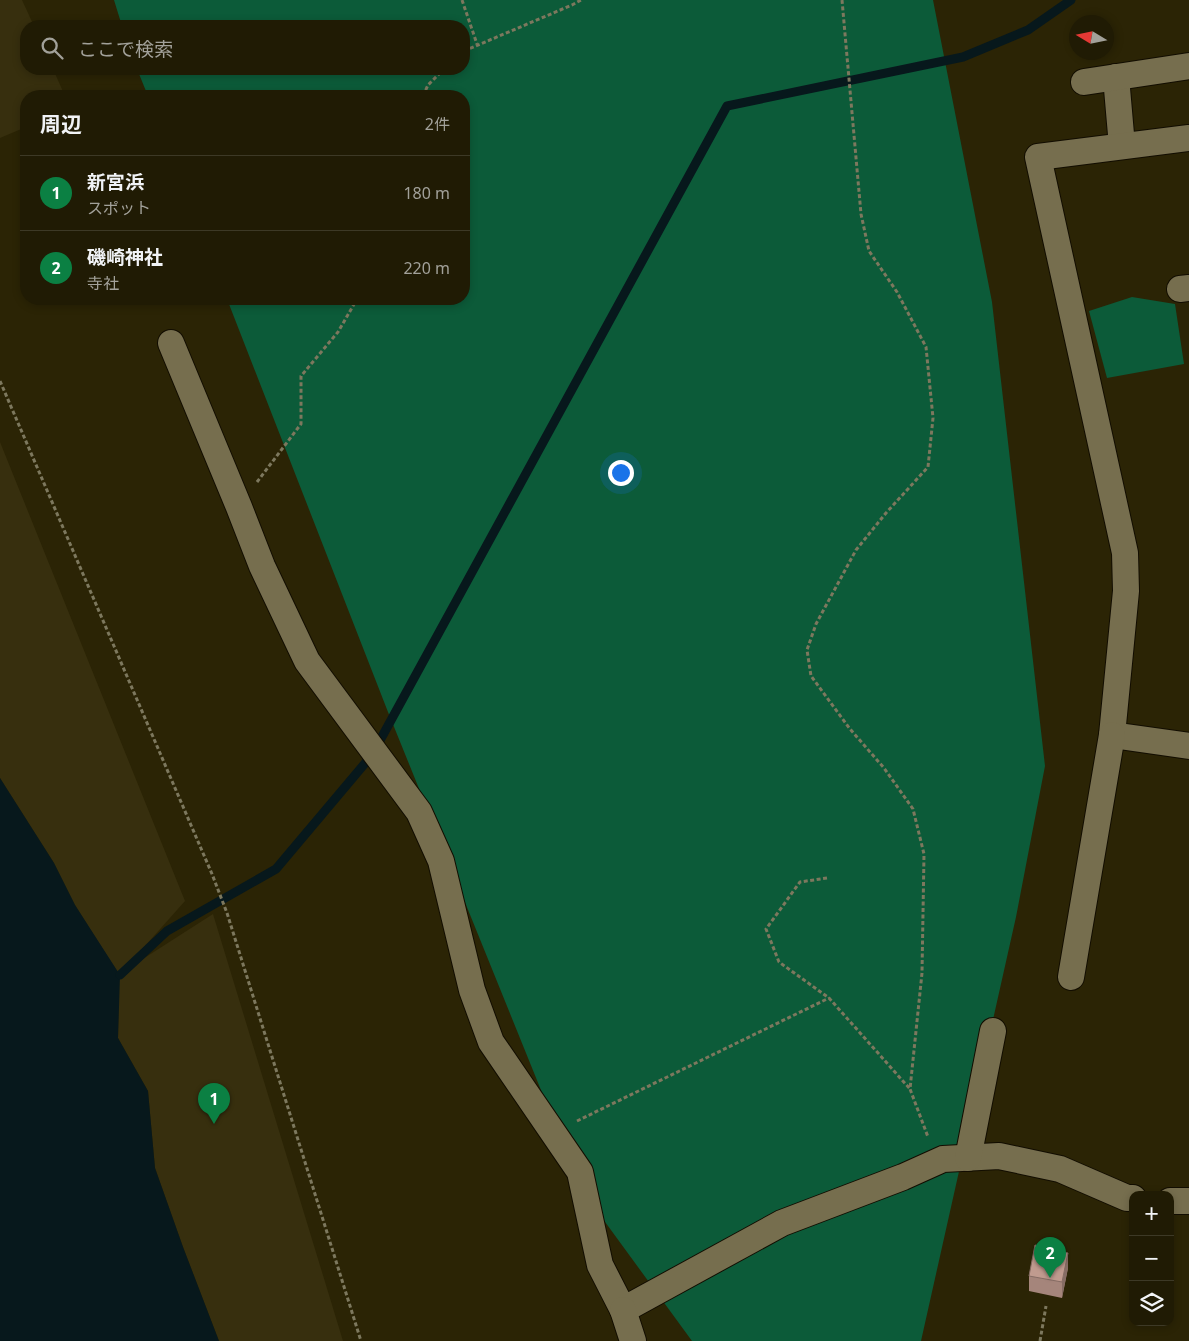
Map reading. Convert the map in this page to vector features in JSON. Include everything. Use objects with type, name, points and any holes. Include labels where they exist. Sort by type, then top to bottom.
[{"type":"street","points":[[1084,82],[1189,66]]},
{"type":"street","points":[[1116,77],[1122,146]]},
{"type":"street","points":[[1071,977],[1112,735],[1126,591],[1125,553],[1038,157],[1189,138]]},
{"type":"street","points":[[171,343],[262,566],[307,661],[418,812],[441,860],[472,990],[491,1042],[580,1172],[600,1265],[623,1310],[633,1341]]},
{"type":"street","points":[[1112,735],[1189,746]]},
{"type":"street","points":[[956,1158],[993,1030]]},
{"type":"street","points":[[623,1310],[782,1223],[956,1158],[999,1156],[1060,1169],[1129,1198]]},
{"type":"street","points":[[1174,1201],[1189,1201]]},
{"type":"path","points":[[462,0],[469,20]]},
{"type":"path","points":[[470,48],[581,0]]},
{"type":"path","points":[[842,0],[861,214],[869,251],[898,292],[926,347],[933,418],[928,467],[886,513],[856,550],[816,624],[807,650],[810,676],[850,729],[884,768],[913,809],[924,854],[922,974],[910,1089]]},
{"type":"path","points":[[470,23],[477,44]]},
{"type":"path","points":[[426,90],[438,75]]},
{"type":"path","points":[[239,507],[301,424],[301,376],[338,332],[354,305]]},
{"type":"path","points":[[0,381],[224,905],[361,1341]]},
{"type":"path","points":[[827,878],[800,882],[766,929],[779,962],[829,998],[910,1089],[930,1142],[956,1158]]},
{"type":"path","points":[[552,1133],[829,998]]},
{"type":"path","points":[[1040,1341],[1046,1306]]},
{"type":"green space","points":[[114,0],[933,0],[992,302],[1045,766],[1016,917],[921,1341],[692,1341],[581,1189],[388,712],[229,305],[470,305],[470,90],[146,90],[139,75],[470,75],[470,20],[120,20]]},
{"type":"green space","points":[[1132,297],[1175,304],[1184,364],[1107,378],[1089,311]]},
{"type":"sand","points":[[0,0],[22,0],[31,20],[20,20],[20,75],[56,75],[62,90],[20,90],[20,130],[0,138]]},
{"type":"sand","points":[[0,442],[185,901],[121,973],[213,914],[343,1341],[219,1341],[155,1168],[148,1091],[118,1038],[119,975],[75,905],[54,863],[0,778]]},
{"type":"shaded area","points":[[0,778],[54,863],[75,905],[120,975],[118,1038],[148,1091],[155,1168],[219,1341],[0,1341]]},
{"type":"building","points":[[1035,1245],[1068,1253],[1062,1282],[1029,1276]]},
{"type":"waterway","points":[[120,975],[167,931],[276,869],[372,755],[727,106],[963,57],[1028,30],[1071,0]]},
{"type":"place","name":"新宮浜","points":[[214,1124]]},
{"type":"place","name":"磯崎神社","points":[[1050,1278]]}]
